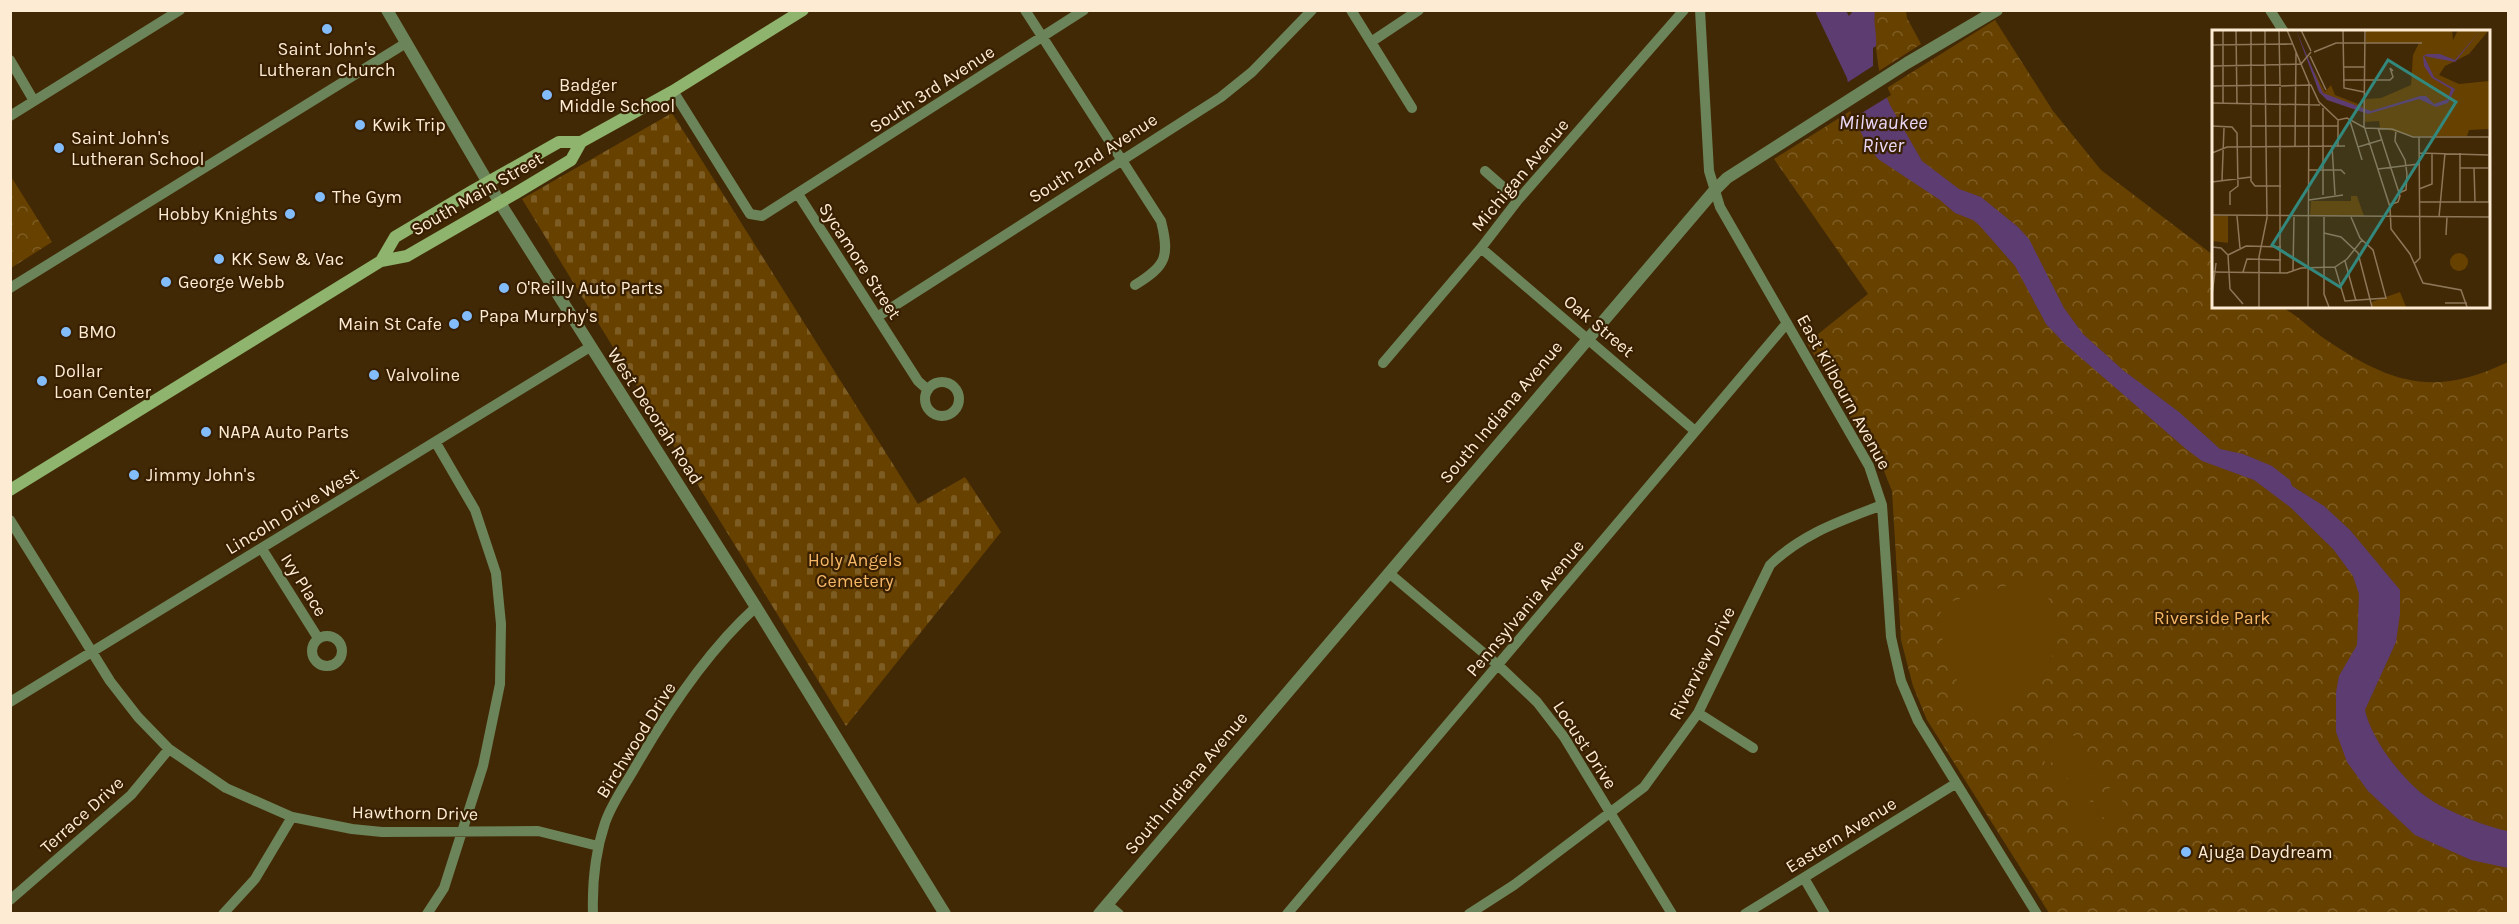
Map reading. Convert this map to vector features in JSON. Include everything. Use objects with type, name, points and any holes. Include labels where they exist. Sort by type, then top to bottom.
[{"type":"main road","name":"South Main Street","points":[[381,261],[395,237],[559,142],[581,142],[673,91],[803,10]]},
{"type":"main road","name":"South Main Street","points":[[10,490],[381,261],[407,256],[571,160],[581,142]]},
{"type":"street","points":[[10,116],[180,10]]},
{"type":"street","name":"West Decorah Road","points":[[387,10],[500,202],[756,607],[945,914]]},
{"type":"street","points":[[1025,10],[1161,221],[1168,248],[1158,271],[1135,285]]},
{"type":"street","name":"South 3rd Avenue","points":[[798,194],[1084,10]]},
{"type":"street","name":"South 2nd Avenue","points":[[877,316],[1221,97],[1252,72],[1312,10]]},
{"type":"street","points":[[1351,10],[1412,108]]},
{"type":"street","points":[[1371,42],[1419,10]]},
{"type":"street","name":"Michigan Avenue","points":[[1383,363],[1518,200],[1684,10]]},
{"type":"street","name":"East Kilbourn Avenue","points":[[1700,10],[1709,171],[1714,191],[1720,207],[1869,466],[1882,506],[1891,637],[1901,681],[1918,721],[1954,784],[2037,914]]},
{"type":"street","name":"South Indiana Avenue","points":[[1099,914],[1714,191],[1727,178],[1891,73],[1997,10]]},
{"type":"street","points":[[2270,10],[2283,30]]},
{"type":"street","points":[[10,288],[406,43]]},
{"type":"street","points":[[10,60],[34,101]]},
{"type":"street","name":"Sycamore Street","points":[[673,91],[750,214],[762,216],[798,194],[918,381],[928,390]]},
{"type":"street","points":[[1485,171],[1518,200]]},
{"type":"street","name":"Oak Street","points":[[1480,248],[1695,430]]},
{"type":"street","name":"Pennsylvania Avenue","points":[[1287,914],[1787,323]]},
{"type":"street","name":"Lincoln Drive West","points":[[10,702],[590,347]]},
{"type":"street","points":[[427,914],[444,888],[483,766],[500,684],[501,624],[496,573],[475,510],[436,443]]},
{"type":"street","name":"Riverview Drive","points":[[1469,914],[1514,885],[1644,787],[1698,713],[1770,565],[1785,551],[1817,531],[1882,506]]},
{"type":"street","name":"Hawthorn Drive","points":[[10,520],[110,681],[169,749],[226,788],[292,817],[352,829],[538,831],[598,846]]},
{"type":"street","name":"Ivy Place","points":[[262,549],[318,639]]},
{"type":"street","name":"Locust Drive","points":[[1389,573],[1499,666],[1537,702],[1564,737],[1672,914]]},
{"type":"street","name":"Birchwood Drive","points":[[593,914],[598,846],[605,821],[672,708],[736,627],[756,607]]},
{"type":"street","points":[[1698,713],[1753,748]]},
{"type":"street","name":"Terrace Drive","points":[[10,900],[131,795],[169,749]]},
{"type":"street","name":"Eastern Avenue","points":[[1745,914],[1954,784]]},
{"type":"street","points":[[223,914],[255,879],[292,817]]},
{"type":"street","points":[[1803,878],[1825,914]]},
{"type":"street","points":[[1107,904],[1119,914]]},
{"type":"green space","points":[[1871,11],[1906,11],[1907,18],[1921,44],[1879,71]]},
{"type":"green space","name":"Riverside Park","points":[[1995,20],[2053,111],[2101,170],[2212,254],[2212,308],[2283,308],[2346,353],[2368,365],[2411,380],[2433,382],[2456,380],[2508,362],[2508,913],[2049,913],[1927,720],[1913,686],[1901,640],[1892,491],[1880,461],[1866,444],[1807,343],[1868,294],[1774,159]]},
{"type":"green space","name":"Holy Angels Cemetery","points":[[672,113],[918,504],[965,477],[1001,532],[846,726],[522,199]]},
{"type":"green space","points":[[10,175],[52,242],[11,268],[10,268]]},
{"type":"green space","points":[[2042,576],[2054,630],[2053,651],[2047,669],[2036,684],[2020,697],[1971,720],[1936,621],[1946,603]]},
{"type":"green space","points":[[2070,730],[2079,745],[2047,765],[2038,750]]},
{"type":"green space","points":[[2082,748],[2091,763],[2059,783],[2049,768]]},
{"type":"green space","points":[[2093,767],[2103,782],[2070,802],[2061,787]]},
{"type":"green space","points":[[2113,786],[2131,815],[2110,828],[2092,799]]},
{"type":"green space","points":[[2090,801],[2107,829],[2087,842],[2069,814]]},
{"type":"water","name":"Milwaukee River","points":[[1815,11],[1846,11],[1849,16],[1853,11],[1875,11],[1876,46],[1873,48],[1873,65],[1890,105],[1922,161],[1959,189],[1981,197],[2018,227],[2029,239],[2064,308],[2083,334],[2124,371],[2179,412],[2220,449],[2243,454],[2272,466],[2290,480],[2292,486],[2324,506],[2350,530],[2400,590],[2400,614],[2396,642],[2365,710],[2368,721],[2389,758],[2418,791],[2455,813],[2508,831],[2508,868],[2471,860],[2415,835],[2368,791],[2347,762],[2336,732],[2336,692],[2339,676],[2357,645],[2359,594],[2353,576],[2333,549],[2290,507],[2254,480],[2202,461],[2186,449],[2065,344],[2046,324],[2015,266],[1979,225],[1955,213],[1940,200],[1878,159],[1867,145],[1855,120],[1847,78]]},
{"type":"pier","points":[[1876,64],[1891,95],[1852,119],[1845,84]]},
{"type":"place","name":"Saint John's Lutheran Church","points":[[327,29]]},
{"type":"place","name":"Badger Middle School","points":[[547,95]]},
{"type":"place","name":"Kwik Trip","points":[[360,125]]},
{"type":"place","name":"Saint John's Lutheran School","points":[[59,148]]},
{"type":"place","name":"The Gym","points":[[320,197]]},
{"type":"place","name":"Hobby Knights","points":[[290,214]]},
{"type":"place","name":"KK Sew & Vac","points":[[219,259]]},
{"type":"place","name":"George Webb","points":[[166,282]]},
{"type":"place","name":"O'Reilly Auto Parts","points":[[504,288]]},
{"type":"place","name":"Papa Murphy's","points":[[467,316]]},
{"type":"place","name":"Main St Cafe","points":[[454,324]]},
{"type":"place","name":"BMO","points":[[66,332]]},
{"type":"place","name":"Valvoline","points":[[374,375]]},
{"type":"place","name":"Dollar Loan Center","points":[[42,381]]},
{"type":"place","name":"NAPA Auto Parts","points":[[206,432]]},
{"type":"place","name":"Jimmy John's","points":[[134,475]]},
{"type":"place","name":"Ajuga Daydream","points":[[2186,852]]}]
